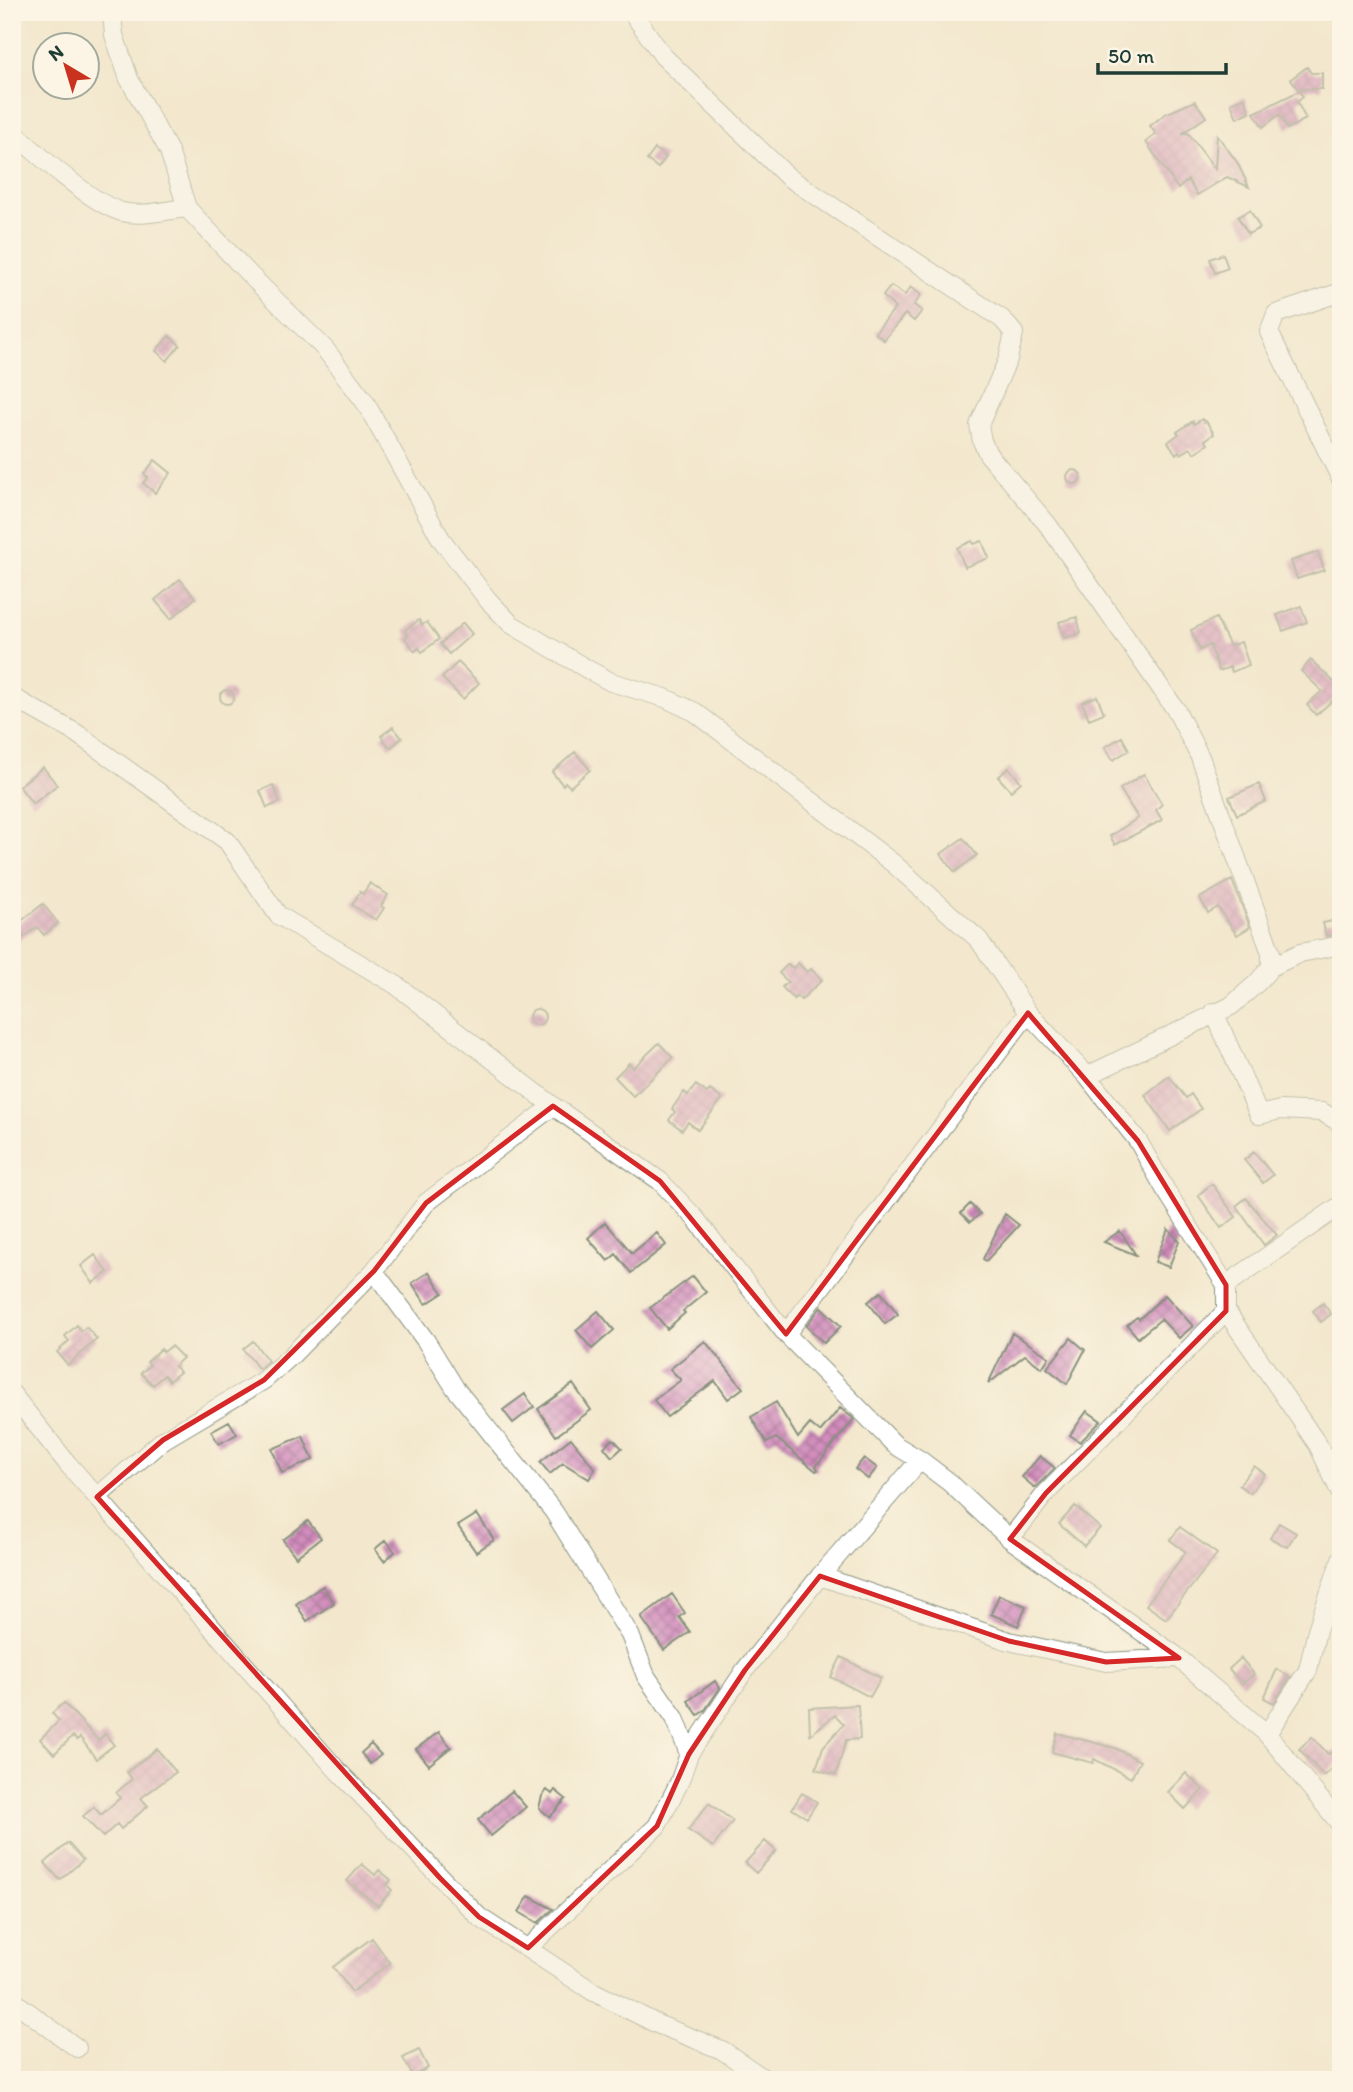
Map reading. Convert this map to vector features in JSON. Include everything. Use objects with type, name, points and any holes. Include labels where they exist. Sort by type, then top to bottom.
[{"type":"street","points":[[112,12],[114,35],[129,79],[169,151],[187,208],[325,349],[365,402],[441,539],[488,600],[511,624],[611,682],[665,698],[695,712],[894,864],[979,940],[1028,1013],[1087,1076],[1138,1140],[1226,1285],[1226,1311],[1318,1445],[1340,1490]]},
{"type":"street","points":[[632,12],[663,56],[788,177],[1002,319],[1014,333],[1014,343],[1008,359],[979,425],[982,441],[988,454],[1048,525],[1176,710],[1200,757],[1271,953],[1271,967]]},
{"type":"street","points":[[12,131],[44,160],[105,205],[123,212],[138,213],[187,208]]},
{"type":"street","points":[[1341,292],[1276,314],[1269,332],[1341,479]]},
{"type":"street","points":[[12,697],[76,733],[227,841],[278,915],[396,985],[553,1106],[660,1181],[695,1218],[786,1334],[895,1445],[949,1482],[1010,1539],[1179,1658],[1267,1734],[1341,1825]]},
{"type":"street","points":[[1087,1076],[1231,1006],[1271,967],[1300,953],[1341,945]]},
{"type":"street","points":[[1214,1012],[1259,1115],[1280,1110],[1322,1112],[1341,1123]]},
{"type":"street","points":[[786,1334],[1028,1013]]},
{"type":"street","points":[[97,1497],[163,1440],[264,1380],[292,1355],[373,1271],[426,1203],[553,1106]]},
{"type":"street","points":[[1226,1285],[1341,1205]]},
{"type":"street","points":[[373,1271],[426,1341],[455,1388],[554,1512],[631,1635],[646,1676],[675,1718],[689,1754]]},
{"type":"street","points":[[1010,1539],[1046,1493],[1226,1311]]},
{"type":"street","points":[[12,1394],[66,1463],[338,1771],[479,1917],[592,1991],[657,2024],[722,2050],[766,2080]]},
{"type":"street","points":[[528,1948],[657,1826],[670,1804],[689,1754],[745,1670],[820,1576],[920,1460]]},
{"type":"street","points":[[1267,1734],[1308,1670],[1341,1559]]},
{"type":"street","points":[[820,1576],[1009,1641],[1106,1662],[1179,1658]]},
{"type":"street","points":[[12,2000],[77,2048]]},
{"type":"highlighted area","points":[[1028,1013],[1138,1141],[1226,1285],[1226,1311],[1046,1493],[1010,1539],[1179,1658],[1106,1662],[1009,1641],[820,1576],[745,1670],[689,1754],[657,1826],[528,1948],[479,1917],[440,1878],[97,1497],[163,1440],[264,1380],[374,1271],[426,1203],[553,1106],[660,1181],[786,1334]]},
{"type":"building","points":[[1307,67],[1311,73],[1322,73],[1322,89],[1298,89],[1291,79]]},
{"type":"building","points":[[1299,91],[1303,97],[1297,102],[1306,119],[1287,129],[1280,114],[1263,127],[1254,113]]},
{"type":"building","points":[[1244,97],[1250,112],[1237,118],[1231,103]]},
{"type":"building","points":[[1195,101],[1206,117],[1183,133],[1188,133],[1215,169],[1217,135],[1237,162],[1249,187],[1227,177],[1197,195],[1188,180],[1178,189],[1146,142],[1156,134],[1150,126],[1165,114]]},
{"type":"building","points":[[655,149],[666,157],[658,168],[647,160]]},
{"type":"building","points":[[1250,210],[1260,228],[1248,234],[1238,217]]},
{"type":"building","points":[[1223,254],[1228,268],[1215,273],[1210,259]]},
{"type":"building","points":[[891,286],[905,295],[911,287],[921,295],[914,305],[922,311],[914,321],[905,314],[884,340],[875,333],[895,308],[883,296]]},
{"type":"building","points":[[169,336],[180,345],[167,361],[156,351]]},
{"type":"building","points":[[1202,419],[1214,434],[1205,440],[1208,444],[1194,453],[1191,448],[1176,454],[1168,442],[1193,421],[1194,424]]},
{"type":"building","points":[[155,460],[171,473],[155,493],[143,483],[148,477],[144,474]]},
{"type":"building","points":[[1071,470],[1077,470],[1081,477],[1077,484],[1071,484],[1067,480],[1067,474]]},
{"type":"building","points":[[972,541],[974,544],[982,541],[989,558],[965,567],[957,548]]},
{"type":"building","points":[[1318,552],[1324,570],[1297,579],[1291,561]]},
{"type":"building","points":[[180,579],[195,598],[171,619],[155,600]]},
{"type":"building","points":[[1301,606],[1307,622],[1283,631],[1277,615]]},
{"type":"building","points":[[1077,617],[1081,633],[1064,638],[1059,622]]},
{"type":"building","points":[[1216,618],[1230,646],[1241,642],[1249,665],[1232,672],[1230,667],[1219,671],[1210,645],[1200,650],[1191,630]]},
{"type":"building","points":[[419,620],[422,625],[427,622],[439,639],[422,652],[419,648],[415,651],[405,638],[408,636],[405,630]]},
{"type":"building","points":[[463,623],[472,634],[449,654],[440,644]]},
{"type":"building","points":[[1311,660],[1341,689],[1341,693],[1316,715],[1307,705],[1322,691],[1301,671]]},
{"type":"building","points":[[458,662],[479,683],[463,699],[442,678]]},
{"type":"building","points":[[224,690],[230,690],[234,697],[230,704],[224,704],[220,700],[220,694]]},
{"type":"building","points":[[1097,696],[1104,713],[1089,719],[1082,702]]},
{"type":"building","points":[[393,727],[402,738],[390,748],[381,736]]},
{"type":"building","points":[[1122,737],[1129,750],[1113,760],[1105,747]]},
{"type":"building","points":[[575,752],[590,770],[570,787],[565,782],[563,785],[552,772]]},
{"type":"building","points":[[43,767],[57,785],[33,804],[19,786]]},
{"type":"building","points":[[1009,768],[1021,782],[1011,791],[998,777]]},
{"type":"building","points":[[1144,774],[1162,804],[1156,810],[1162,820],[1115,845],[1110,836],[1138,818],[1120,789]]},
{"type":"building","points":[[1259,784],[1266,801],[1237,815],[1229,797]]},
{"type":"building","points":[[273,785],[280,802],[267,808],[260,791]]},
{"type":"building","points":[[963,838],[977,855],[955,872],[941,854]]},
{"type":"building","points":[[1232,880],[1250,927],[1237,935],[1218,907],[1208,913],[1200,898]]},
{"type":"building","points":[[370,883],[388,895],[376,920],[352,905]]},
{"type":"building","points":[[43,904],[58,923],[44,935],[37,927],[12,946],[12,928]]},
{"type":"building","points":[[1341,919],[1341,934],[1326,936],[1323,923]]},
{"type":"building","points":[[798,963],[807,972],[811,969],[822,980],[801,1000],[797,996],[794,999],[782,987],[788,982],[779,973],[788,964],[793,968]]},
{"type":"building","points":[[537,1009],[545,1017],[537,1025],[529,1017]]},
{"type":"building","points":[[659,1043],[673,1058],[633,1096],[615,1077],[629,1063],[633,1068]]},
{"type":"building","points":[[1169,1076],[1186,1098],[1191,1094],[1201,1109],[1170,1131],[1145,1095]]},
{"type":"building","points":[[696,1085],[707,1093],[710,1090],[722,1099],[698,1130],[688,1122],[682,1130],[669,1120],[675,1112],[672,1109],[684,1092],[688,1095]]},
{"type":"building","points":[[1254,1152],[1273,1175],[1263,1183],[1244,1160]]},
{"type":"building","points":[[1212,1184],[1236,1217],[1221,1228],[1198,1195]]},
{"type":"building","points":[[1246,1198],[1277,1235],[1264,1245],[1236,1206]]},
{"type":"building","points":[[970,1204],[980,1214],[970,1222],[961,1213]]},
{"type":"building","points":[[1005,1214],[1019,1225],[986,1261],[983,1259]]},
{"type":"building","points":[[605,1222],[632,1253],[657,1233],[666,1245],[631,1273],[616,1254],[608,1261],[588,1238]]},
{"type":"building","points":[[1168,1229],[1179,1241],[1169,1267],[1155,1262]]},
{"type":"building","points":[[1120,1231],[1136,1255],[1104,1242]]},
{"type":"building","points":[[95,1255],[108,1272],[93,1283],[81,1266]]},
{"type":"building","points":[[429,1272],[443,1293],[426,1304],[412,1283]]},
{"type":"building","points":[[693,1276],[706,1292],[667,1329],[650,1308]]},
{"type":"building","points":[[881,1292],[898,1314],[885,1324],[868,1302]]},
{"type":"building","points":[[1165,1295],[1193,1326],[1179,1338],[1161,1319],[1138,1338],[1127,1325],[1137,1317],[1139,1319]]},
{"type":"building","points":[[1323,1303],[1331,1314],[1321,1322],[1313,1311]]},
{"type":"building","points":[[821,1307],[841,1326],[824,1343],[806,1326]]},
{"type":"building","points":[[598,1311],[614,1330],[592,1349],[576,1330]]},
{"type":"building","points":[[77,1325],[81,1331],[86,1327],[97,1339],[68,1365],[57,1352],[69,1341],[65,1336]]},
{"type":"building","points":[[1012,1333],[1049,1357],[1042,1368],[1025,1355],[988,1384]]},
{"type":"building","points":[[1071,1338],[1085,1350],[1067,1384],[1047,1368]]},
{"type":"building","points":[[253,1341],[268,1361],[259,1369],[243,1349]]},
{"type":"building","points":[[705,1341],[743,1388],[728,1399],[715,1381],[667,1417],[654,1400],[681,1380],[670,1369]]},
{"type":"building","points":[[171,1346],[183,1358],[174,1366],[180,1372],[169,1381],[164,1375],[153,1385],[141,1373],[150,1365],[147,1362],[161,1349],[164,1352]]},
{"type":"building","points":[[573,1384],[591,1410],[556,1436],[538,1409]]},
{"type":"building","points":[[525,1394],[534,1407],[513,1423],[503,1410]]},
{"type":"building","points":[[776,1402],[798,1438],[810,1424],[820,1432],[840,1408],[854,1419],[816,1466],[818,1470],[776,1438],[767,1443],[751,1417]]},
{"type":"building","points":[[1087,1411],[1101,1421],[1080,1442],[1070,1435]]},
{"type":"building","points":[[229,1421],[237,1434],[219,1444],[211,1431]]},
{"type":"building","points":[[303,1436],[313,1460],[282,1473],[272,1449]]},
{"type":"building","points":[[571,1438],[595,1469],[589,1479],[563,1463],[550,1474],[540,1462]]},
{"type":"building","points":[[613,1439],[622,1448],[612,1457],[604,1447]]},
{"type":"building","points":[[1040,1456],[1055,1468],[1035,1488],[1022,1477]]},
{"type":"building","points":[[864,1458],[877,1468],[868,1479],[855,1469]]},
{"type":"building","points":[[1254,1466],[1265,1474],[1250,1493],[1239,1485]]},
{"type":"building","points":[[1075,1506],[1100,1528],[1084,1546],[1059,1524]]},
{"type":"building","points":[[477,1514],[494,1540],[476,1552],[458,1526]]},
{"type":"building","points":[[308,1521],[321,1538],[296,1557],[283,1540]]},
{"type":"building","points":[[1279,1523],[1296,1533],[1287,1547],[1270,1538]]},
{"type":"building","points":[[1180,1527],[1217,1554],[1166,1619],[1146,1605],[1186,1552],[1170,1540]]},
{"type":"building","points":[[386,1540],[395,1552],[384,1561],[375,1549]]},
{"type":"building","points":[[323,1586],[334,1603],[307,1621],[296,1604]]},
{"type":"building","points":[[672,1594],[685,1613],[679,1617],[690,1632],[664,1650],[641,1617]]},
{"type":"building","points":[[999,1595],[1026,1606],[1018,1626],[991,1614]]},
{"type":"building","points":[[841,1657],[881,1678],[870,1697],[831,1677]]},
{"type":"building","points":[[1241,1658],[1254,1674],[1242,1684],[1229,1669]]},
{"type":"building","points":[[1277,1669],[1290,1677],[1274,1703],[1264,1698]]},
{"type":"building","points":[[715,1681],[720,1688],[705,1710],[698,1715],[688,1701]]},
{"type":"building","points":[[64,1703],[98,1740],[105,1734],[114,1745],[96,1759],[80,1737],[77,1740],[73,1736],[54,1754],[40,1739],[59,1721],[52,1713]]},
{"type":"building","points":[[858,1705],[860,1739],[846,1740],[836,1775],[816,1769],[823,1747],[844,1724],[835,1715],[810,1735],[809,1708]]},
{"type":"building","points":[[439,1732],[451,1747],[429,1765],[416,1749]]},
{"type":"building","points":[[1057,1733],[1115,1748],[1140,1761],[1131,1778],[1094,1759],[1093,1763],[1052,1752]]},
{"type":"building","points":[[1312,1737],[1328,1754],[1341,1748],[1341,1761],[1324,1776],[1299,1749]]},
{"type":"building","points":[[371,1744],[381,1755],[370,1764],[361,1753]]},
{"type":"building","points":[[157,1749],[176,1772],[141,1798],[148,1806],[121,1829],[117,1824],[103,1837],[83,1816],[94,1807],[101,1815],[120,1798],[116,1793],[132,1779],[127,1772]]},
{"type":"building","points":[[1186,1773],[1203,1790],[1185,1809],[1168,1792]]},
{"type":"building","points":[[547,1790],[552,1794],[555,1790],[566,1799],[550,1817],[539,1808],[542,1796]]},
{"type":"building","points":[[512,1791],[526,1807],[491,1836],[478,1820]]},
{"type":"building","points":[[802,1793],[817,1802],[807,1818],[792,1809]]},
{"type":"building","points":[[709,1803],[733,1821],[713,1847],[688,1830]]},
{"type":"building","points":[[765,1841],[776,1851],[756,1873],[745,1863]]},
{"type":"building","points":[[68,1843],[83,1860],[60,1880],[45,1863]]},
{"type":"building","points":[[362,1864],[375,1875],[379,1870],[391,1880],[387,1885],[392,1890],[378,1906],[347,1881]]},
{"type":"building","points":[[529,1896],[553,1909],[538,1923],[519,1912]]},
{"type":"building","points":[[372,1938],[390,1963],[352,1992],[333,1967]]},
{"type":"building","points":[[419,2050],[428,2068],[413,2076],[403,2058]]}]
